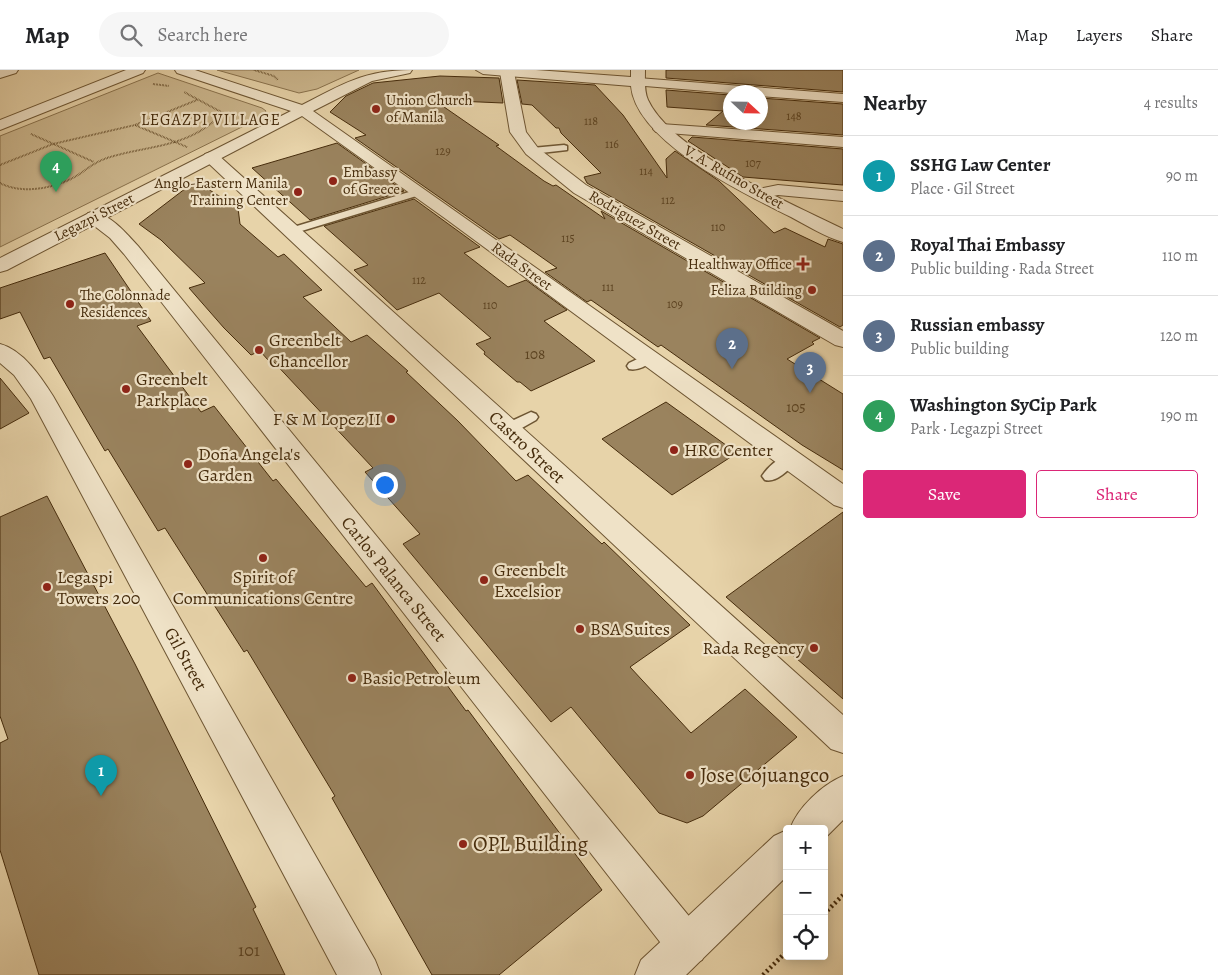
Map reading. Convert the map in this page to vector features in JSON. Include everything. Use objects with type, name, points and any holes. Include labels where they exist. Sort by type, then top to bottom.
[{"type":"street","points":[[0,74],[11,70]]},
{"type":"street","points":[[0,124],[138,70]]},
{"type":"street","name":"Rada Street","points":[[182,70],[303,110],[419,192],[641,362],[843,498]]},
{"type":"street","name":"Legazpi Street","points":[[0,266],[94,217],[200,153],[303,110],[368,78],[405,70]]},
{"type":"street","points":[[483,70],[638,76],[843,98]]},
{"type":"street","name":"Rodriguez Street","points":[[507,72],[518,132],[532,151],[580,189],[843,340]]},
{"type":"street","name":"V. A. Rufino Street","points":[[638,76],[641,101],[661,129],[691,154],[760,194],[843,236]]},
{"type":"street","points":[[661,129],[843,142]]},
{"type":"street","name":"Castro Street","points":[[200,153],[292,231],[843,737]]},
{"type":"street","points":[[760,194],[778,190],[843,196]]},
{"type":"street","name":"Carlos Palanca Street","points":[[94,217],[114,232],[132,250],[688,946]]},
{"type":"street","name":"Gil Street","points":[[0,351],[22,370],[41,396],[360,975]]},
{"type":"street","points":[[812,825],[843,794]]},
{"type":"street","points":[[656,975],[783,853]]},
{"type":"lane","points":[[532,151],[564,148]]},
{"type":"lane","points":[[292,231],[419,192]]},
{"type":"lane","points":[[508,429],[531,417]]},
{"type":"lane","points":[[770,476],[788,460]]},
{"type":"path","points":[[254,70],[274,76],[280,82]]},
{"type":"path","points":[[150,84],[172,87]]},
{"type":"path","points":[[0,183],[5,187],[36,189],[71,178],[95,162],[175,143],[198,133],[218,119],[223,113],[180,90]]},
{"type":"path","points":[[0,165],[53,144],[135,126],[204,97]]},
{"type":"path","points":[[135,126],[200,153]]},
{"type":"path","points":[[29,133],[95,162]]},
{"type":"path","points":[[828,910],[843,895]]},
{"type":"path","points":[[762,975],[783,955]]},
{"type":"shaded area","points":[[217,70],[359,70],[317,89],[299,93]]},
{"type":"shaded area","points":[[158,73],[262,108],[266,111],[262,117],[0,247],[0,136]]},
{"type":"building","points":[[666,70],[843,70],[843,92],[768,85],[666,78]]},
{"type":"building","points":[[440,76],[499,78],[503,103],[434,100],[499,145],[496,146],[544,181],[553,186],[556,185],[605,219],[601,211],[820,338],[812,342],[814,344],[787,359],[843,394],[843,470],[802,445],[661,345],[658,347],[591,300],[587,302],[545,272],[557,268],[510,235],[499,239],[355,138],[366,135],[330,112],[346,96],[373,83]]},
{"type":"building","points":[[517,80],[595,85],[623,115],[667,178],[666,159],[675,151],[719,181],[774,233],[785,228],[825,247],[828,239],[843,244],[843,325],[840,327],[587,183],[584,177],[601,173],[561,133],[559,128],[556,128],[532,105],[522,104]]},
{"type":"building","points":[[666,90],[723,94],[723,111],[667,107]]},
{"type":"building","points":[[768,99],[843,104],[843,135],[768,130]]},
{"type":"building","points":[[723,111],[723,126],[706,125]]},
{"type":"building","points":[[692,137],[843,149],[843,185],[743,177],[688,141]]},
{"type":"building","points":[[337,143],[404,191],[310,220],[252,168]]},
{"type":"building","points":[[200,184],[238,208],[240,224],[278,257],[284,254],[322,290],[303,297],[351,342],[367,335],[408,371],[406,372],[458,421],[516,481],[528,475],[602,544],[604,542],[690,625],[630,667],[691,733],[745,689],[797,737],[703,816],[687,823],[659,813],[571,707],[551,722],[403,544],[420,534],[365,472],[373,468],[271,359],[268,360],[260,351],[251,355],[224,328],[189,288],[205,283],[161,240],[139,224],[190,185]]},
{"type":"building","points":[[414,199],[480,247],[464,253],[508,287],[526,280],[567,310],[544,321],[595,361],[531,391],[520,382],[517,382],[484,354],[485,352],[476,344],[491,338],[439,293],[397,310],[354,270],[368,265],[324,226]]},
{"type":"building","points":[[105,253],[151,321],[137,326],[201,412],[214,406],[273,481],[276,479],[366,587],[372,583],[466,711],[468,710],[602,890],[499,975],[432,975],[332,798],[335,796],[247,650],[244,652],[165,528],[158,531],[108,449],[105,451],[50,357],[44,359],[20,312],[0,319],[0,288]]},
{"type":"building","points":[[0,378],[29,413],[0,429]]},
{"type":"building","name":"HRC Center","points":[[666,402],[737,453],[672,495],[602,439]]},
{"type":"building","points":[[47,496],[135,664],[256,907],[253,909],[285,975],[39,975],[0,850],[0,743],[8,739],[0,716],[0,517]]},
{"type":"building","name":"Rada Regency","points":[[843,512],[843,699],[726,597]]},
{"type":"place","name":"Union Church of Manila","points":[[376,109]]},
{"type":"place","name":"Embassy of Greece","points":[[333,181]]},
{"type":"place","name":"Washington SyCip Park","points":[[56,192]]},
{"type":"place","name":"Anglo-Eastern Manila Training Center","points":[[298,192]]},
{"type":"place","name":"Healthway Office","points":[[803,264]]},
{"type":"place","name":"Feliza Building","points":[[812,290]]},
{"type":"place","name":"The Colonnade Residences","points":[[70,304]]},
{"type":"place","name":"Greenbelt Chancellor","points":[[259,350]]},
{"type":"place","name":"Royal Thai Embassy","points":[[732,369]]},
{"type":"place","name":"Greenbelt Parkplace","points":[[126,389]]},
{"type":"place","name":"Russian embassy","points":[[810,393]]},
{"type":"place","name":"F & M Lopez II","points":[[391,419]]},
{"type":"place","name":"HRC Center","points":[[674,450]]},
{"type":"place","name":"Doña Angela's Garden","points":[[188,464]]},
{"type":"place","name":"Spirit of Communications Centre","points":[[263,558]]},
{"type":"place","name":"Greenbelt Excelsior","points":[[484,580]]},
{"type":"place","name":"Legaspi Towers 200","points":[[47,587]]},
{"type":"place","name":"BSA Suites","points":[[580,629]]},
{"type":"place","name":"Rada Regency","points":[[814,648]]},
{"type":"place","name":"Basic Petroleum","points":[[352,678]]},
{"type":"place","name":"Jose Cojuangco","points":[[690,775]]},
{"type":"place","name":"SSHG Law Center","points":[[101,796]]},
{"type":"place","name":"OPL Building","points":[[463,844]]},
{"type":"district","name":"LEGAZPI VILLAGE","points":[[211,119]]}]
